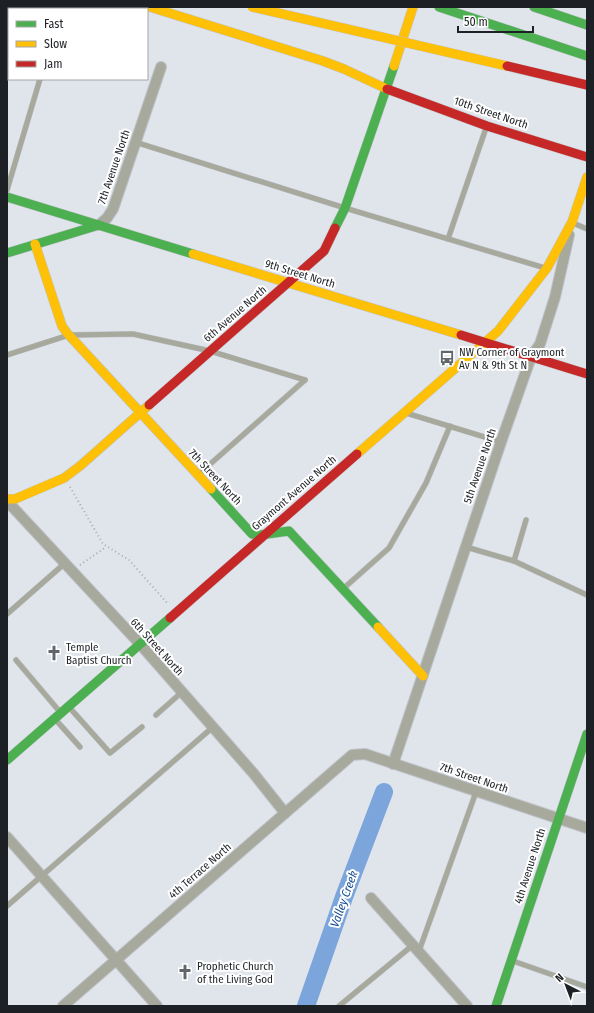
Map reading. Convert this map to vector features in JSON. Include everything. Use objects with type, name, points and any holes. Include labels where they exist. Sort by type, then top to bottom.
[{"type":"main road","name":"10th Street North","points":[[150,7],[323,61],[387,89],[487,126],[587,158]]},
{"type":"main road","points":[[252,7],[587,85]]},
{"type":"main road","name":"6th Avenue North","points":[[7,500],[15,499],[64,478],[80,466],[210,351],[289,284],[324,251],[345,208],[387,89],[413,7]]},
{"type":"main road","points":[[439,7],[586,56]]},
{"type":"main road","points":[[534,7],[587,25]]},
{"type":"main road","name":"5th Avenue North","points":[[572,222],[585,192],[587,177]]},
{"type":"main road","name":"9th Street North","points":[[7,197],[587,374]]},
{"type":"main road","name":"Graymont Avenue North","points":[[7,760],[498,332],[546,268],[572,222]]},
{"type":"main road","points":[[7,253],[99,225]]},
{"type":"main road","name":"7th Street North","points":[[35,244],[62,326],[69,335],[252,534],[259,536],[265,535]]},
{"type":"main road","points":[[265,535],[278,531],[289,531],[423,676]]},
{"type":"main road","name":"4th Avenue North","points":[[496,1006],[587,734]]},
{"type":"street","name":"7th Avenue North","points":[[99,225],[107,218],[113,209],[161,67]]},
{"type":"street","name":"5th Avenue North","points":[[393,764],[501,442],[531,357],[540,344],[555,298],[572,222]]},
{"type":"street","name":"6th Street North","points":[[7,500],[68,568],[140,644],[254,774],[285,813]]},
{"type":"street","name":"7th Street North","points":[[352,755],[365,754],[587,828]]},
{"type":"street","name":"4th Terrace North","points":[[63,1006],[352,755]]},
{"type":"street","points":[[7,837],[156,1006]]},
{"type":"street","points":[[371,898],[416,948],[462,1005]]},
{"type":"lane","points":[[7,190],[40,80]]},
{"type":"lane","points":[[448,239],[487,126]]},
{"type":"lane","points":[[135,142],[345,208],[546,268]]},
{"type":"lane","points":[[572,222],[587,229]]},
{"type":"lane","points":[[7,355],[69,335],[133,334],[210,351],[305,380],[197,475]]},
{"type":"lane","points":[[406,412],[501,442]]},
{"type":"lane","points":[[342,590],[389,548],[426,483],[450,426]]},
{"type":"lane","points":[[514,560],[526,520]]},
{"type":"lane","points":[[466,547],[514,560],[587,595]]},
{"type":"lane","points":[[7,614],[68,568]]},
{"type":"lane","points":[[16,660],[61,712],[110,753],[142,727]]},
{"type":"lane","points":[[156,716],[182,692]]},
{"type":"lane","points":[[61,712],[80,747]]},
{"type":"lane","points":[[7,906],[213,728]]},
{"type":"lane","points":[[339,1006],[416,948],[476,792]]},
{"type":"lane","points":[[511,960],[587,987]]},
{"type":"path","points":[[64,478],[103,544],[130,560],[176,613]]},
{"type":"path","points":[[68,568],[107,547]]},
{"type":"waterway","name":"Valley Creek","points":[[306,1006],[344,897],[384,792]]},
{"type":"traffic: fast","points":[[439,7],[587,56]]},
{"type":"traffic: fast","points":[[534,7],[587,25]]},
{"type":"traffic: fast","points":[[335,228],[345,208],[394,66]]},
{"type":"traffic: fast","points":[[7,197],[193,254]]},
{"type":"traffic: fast","points":[[7,253],[99,225]]},
{"type":"traffic: fast","points":[[211,489],[252,534],[260,535],[289,531],[378,627]]},
{"type":"traffic: fast","points":[[7,760],[170,618]]},
{"type":"traffic: fast","points":[[496,1006],[587,734]]},
{"type":"traffic: slow","points":[[150,7],[323,61],[387,89]]},
{"type":"traffic: slow","points":[[252,7],[507,66]]},
{"type":"traffic: slow","points":[[394,66],[413,7]]},
{"type":"traffic: slow","points":[[357,454],[498,331],[547,268],[572,222],[587,177]]},
{"type":"traffic: slow","points":[[35,244],[62,326],[67,333],[211,489]]},
{"type":"traffic: slow","points":[[193,254],[461,335]]},
{"type":"traffic: slow","points":[[7,499],[15,499],[64,478],[80,466],[149,405]]},
{"type":"traffic: slow","points":[[378,627],[423,676]]},
{"type":"traffic: jam","points":[[507,66],[587,85]]},
{"type":"traffic: jam","points":[[387,89],[487,126],[587,157]]},
{"type":"traffic: jam","points":[[149,405],[324,251],[335,228]]},
{"type":"traffic: jam","points":[[461,335],[587,374]]},
{"type":"traffic: jam","points":[[170,618],[357,454]]},
{"type":"place","name":"NW Corner of Graymont Av N & 9th St N","points":[[447,358]]},
{"type":"place","name":"Temple Baptist Church","points":[[54,653]]},
{"type":"place","name":"Prophetic Church of the Living God","points":[[185,972]]}]
